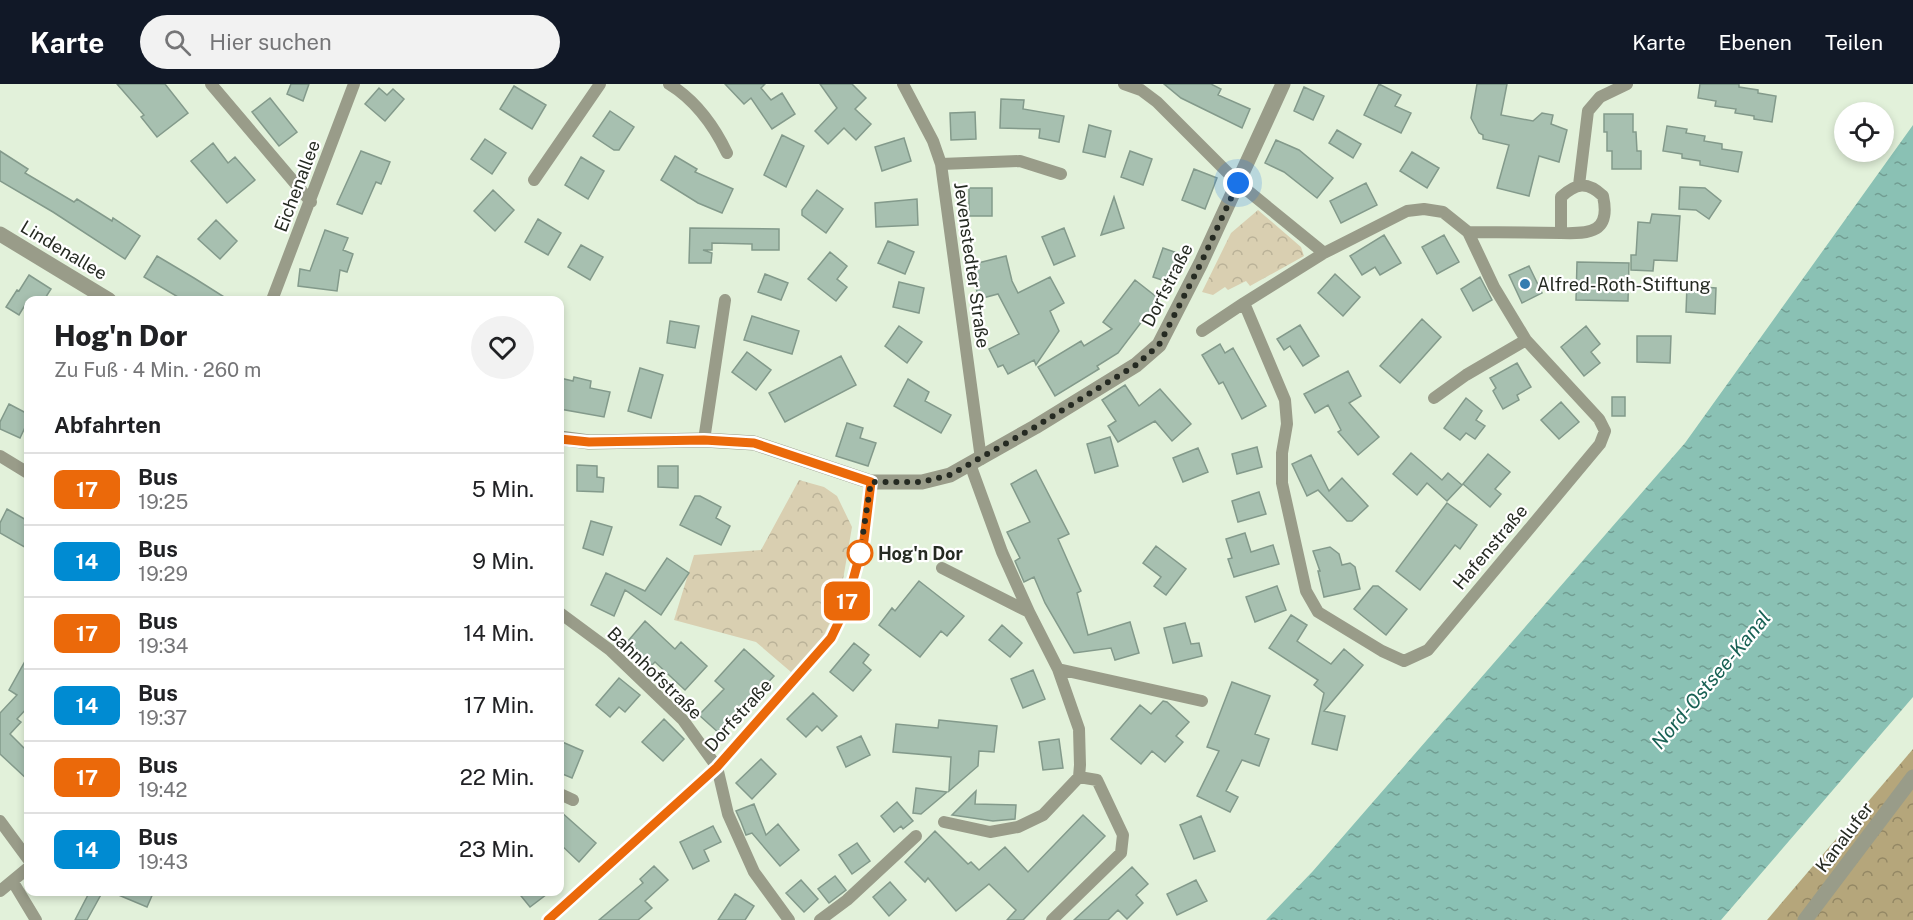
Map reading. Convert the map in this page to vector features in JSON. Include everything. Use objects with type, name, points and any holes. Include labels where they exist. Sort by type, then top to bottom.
[{"type":"street","points":[[212,84],[311,202]]},
{"type":"street","name":"Eichenallee","points":[[275,296],[354,84]]},
{"type":"street","points":[[534,180],[600,84]]},
{"type":"street","points":[[669,84],[680,91],[716,129],[727,153]]},
{"type":"street","name":"Jevenstedter Straße","points":[[903,84],[928,130],[940,164],[976,462]]},
{"type":"street","points":[[1124,84],[1141,90],[1157,102],[1238,183],[1324,253]]},
{"type":"street","name":"Dorfstraße","points":[[564,439],[589,442],[704,440],[754,443],[871,482],[922,482],[950,475],[976,462],[1136,365],[1159,345],[1201,263],[1283,84]]},
{"type":"street","points":[[1579,185],[1588,111],[1600,97],[1627,84]]},
{"type":"street","points":[[940,164],[1020,161],[1061,174]]},
{"type":"street","points":[[1468,232],[1561,233],[1595,230],[1601,226],[1605,218],[1606,207],[1603,195],[1588,186],[1579,185],[1561,197],[1561,233]]},
{"type":"street","name":"Hafenstraße","points":[[1202,330],[1324,253],[1407,211],[1424,208],[1443,212],[1468,232],[1494,287],[1526,340],[1599,419],[1605,431],[1600,444],[1428,650],[1404,661],[1382,651],[1318,612],[1306,591],[1282,483],[1282,453],[1287,424],[1285,400],[1245,303]]},
{"type":"street","name":"Lindenallee","points":[[0,234],[102,296]]},
{"type":"street","points":[[704,440],[725,300]]},
{"type":"street","points":[[1434,398],[1466,375],[1526,340]]},
{"type":"street","points":[[0,456],[24,471]]},
{"type":"street","points":[[944,822],[990,832],[1018,826],[1043,815],[1079,777],[1079,729],[1058,669],[1002,552],[976,462]]},
{"type":"street","name":"Dorfstraße","points":[[548,920],[717,767],[831,638],[845,609],[862,547],[871,482]]},
{"type":"street","points":[[942,568],[1029,612]]},
{"type":"street","name":"Bahnhofstraße","points":[[564,616],[610,650],[683,720],[717,767]]},
{"type":"street","points":[[1058,669],[1202,701]]},
{"type":"street","points":[[717,767],[728,814],[754,872],[789,920]]},
{"type":"street","points":[[1052,920],[1121,853],[1124,835],[1097,780],[1079,777]]},
{"type":"street","name":"Kanalufer","points":[[1805,920],[1913,777]]},
{"type":"street","points":[[564,796],[573,800]]},
{"type":"street","points":[[0,821],[24,854]]},
{"type":"street","points":[[820,920],[847,900],[916,836]]},
{"type":"street","points":[[0,891],[24,872]]},
{"type":"street","points":[[13,882],[36,920]]},
{"type":"green space","points":[[1258,210],[1301,247],[1304,256],[1250,286],[1246,281],[1228,290],[1225,287],[1213,295],[1202,292],[1231,233]]},
{"type":"green space","points":[[799,480],[824,487],[837,496],[852,527],[839,603],[824,635],[791,672],[756,642],[674,620],[694,555],[761,550]]},
{"type":"green space","points":[[1913,749],[1913,920],[1767,920]]},
{"type":"water","name":"Nord-Ostsee-Kanal","points":[[1913,125],[1913,697],[1721,920],[1266,920],[1313,871],[1685,443],[1886,162],[1894,162],[1894,152]]},
{"type":"building","points":[[117,84],[165,84],[188,113],[157,137],[141,117],[144,115]]},
{"type":"building","points":[[291,84],[309,84],[303,101],[287,94]]},
{"type":"building","points":[[725,84],[765,84],[761,88],[771,100],[782,93],[795,114],[772,129],[751,98],[744,104]]},
{"type":"building","points":[[820,84],[852,84],[866,98],[855,109],[871,124],[856,140],[844,128],[828,144],[815,131],[837,108]]},
{"type":"building","points":[[1164,84],[1211,84],[1221,89],[1218,95],[1250,109],[1242,128],[1181,98]]},
{"type":"building","points":[[1379,84],[1401,95],[1395,106],[1411,113],[1401,133],[1364,115]]},
{"type":"building","points":[[1477,84],[1507,84],[1501,115],[1533,121],[1542,113],[1553,115],[1551,124],[1567,130],[1559,162],[1539,156],[1529,196],[1497,188],[1509,145],[1483,139],[1483,135],[1479,133],[1471,118]]},
{"type":"building","points":[[1700,84],[1739,84],[1739,87],[1776,96],[1772,122],[1735,113],[1736,109],[1715,106],[1716,101],[1698,98]]},
{"type":"building","points":[[514,86],[546,105],[532,129],[500,109]]},
{"type":"building","points":[[1304,87],[1324,96],[1313,120],[1294,111]]},
{"type":"building","points":[[379,88],[387,95],[393,89],[404,99],[385,121],[365,104]]},
{"type":"building","points":[[270,98],[297,132],[279,146],[252,112]]},
{"type":"building","points":[[1001,99],[1024,100],[1023,109],[1064,116],[1059,142],[1039,138],[1040,129],[1000,128]]},
{"type":"building","points":[[610,111],[634,127],[619,150],[614,150],[593,136]]},
{"type":"building","points":[[975,112],[976,139],[951,140],[950,113]]},
{"type":"building","points":[[1604,114],[1633,114],[1633,132],[1636,132],[1637,151],[1641,151],[1641,169],[1612,169],[1612,151],[1607,151],[1607,132],[1604,132]]},
{"type":"building","points":[[1089,125],[1111,131],[1105,157],[1083,152]]},
{"type":"building","points":[[1667,126],[1687,129],[1686,133],[1705,136],[1704,141],[1722,144],[1722,149],[1742,152],[1738,172],[1700,165],[1700,161],[1682,158],[1682,154],[1663,151]]},
{"type":"building","points":[[1337,130],[1361,144],[1353,158],[1329,143]]},
{"type":"building","points":[[782,135],[804,146],[786,187],[764,175]]},
{"type":"building","points":[[904,138],[911,161],[882,171],[875,147]]},
{"type":"building","points":[[485,139],[506,153],[492,174],[471,159]]},
{"type":"building","points":[[1276,140],[1299,150],[1333,178],[1317,198],[1284,172],[1265,163]]},
{"type":"building","points":[[213,143],[228,163],[235,157],[255,180],[227,203],[191,161]]},
{"type":"building","points":[[0,151],[28,169],[25,173],[74,202],[77,199],[112,221],[113,218],[140,236],[125,259],[0,181]]},
{"type":"building","points":[[361,151],[390,162],[381,184],[376,182],[362,214],[337,204]]},
{"type":"building","points":[[1130,151],[1152,159],[1143,185],[1121,177]]},
{"type":"building","points":[[1412,152],[1439,168],[1427,188],[1400,171]]},
{"type":"building","points":[[675,156],[697,169],[695,172],[733,189],[722,213],[698,203],[661,180]]},
{"type":"building","points":[[581,157],[604,171],[588,199],[565,185]]},
{"type":"building","points":[[1194,169],[1217,178],[1205,209],[1182,200]]},
{"type":"building","points":[[1366,183],[1377,205],[1341,223],[1330,201]]},
{"type":"building","points":[[1680,187],[1705,188],[1721,201],[1709,219],[1696,210],[1679,209]]},
{"type":"building","points":[[969,188],[992,188],[992,216],[969,216]]},
{"type":"building","points":[[493,190],[514,210],[495,231],[474,211]]},
{"type":"building","points":[[817,190],[843,209],[826,233],[802,215],[802,210]]},
{"type":"building","points":[[1114,197],[1124,228],[1101,235]]},
{"type":"building","points":[[917,199],[918,225],[876,227],[875,203]]},
{"type":"building","points":[[1652,214],[1680,216],[1677,261],[1654,260],[1653,271],[1631,270],[1631,255],[1636,255],[1638,222],[1650,223]]},
{"type":"building","points":[[538,219],[561,233],[548,255],[525,242]]},
{"type":"building","points":[[216,220],[237,241],[220,259],[198,239]]},
{"type":"building","points":[[690,228],[779,229],[779,250],[752,250],[752,244],[712,243],[712,250],[703,250],[712,253],[711,263],[689,263]]},
{"type":"building","points":[[1064,228],[1075,256],[1054,265],[1042,237]]},
{"type":"building","points":[[325,230],[348,238],[343,250],[353,254],[347,272],[340,270],[337,291],[298,286],[300,269],[310,271]]},
{"type":"building","points":[[1384,235],[1401,263],[1380,275],[1375,267],[1362,275],[1350,256]]},
{"type":"building","points":[[1444,235],[1459,262],[1437,274],[1422,247]]},
{"type":"building","points":[[888,241],[914,252],[905,274],[878,263]]},
{"type":"building","points":[[581,245],[603,257],[590,280],[568,267]]},
{"type":"building","points":[[1163,248],[1183,255],[1174,284],[1153,277]]},
{"type":"building","points":[[830,252],[847,266],[837,279],[847,287],[836,301],[808,279]]},
{"type":"building","points":[[157,256],[223,296],[176,296],[144,277]]},
{"type":"building","points":[[1006,256],[1012,281],[1018,293],[1050,277],[1064,303],[1050,311],[1059,331],[1036,365],[1034,360],[1008,374],[1003,365],[998,367],[989,349],[1019,334],[998,294],[979,299],[970,265]]},
{"type":"building","points":[[1577,262],[1629,263],[1628,301],[1576,300]]},
{"type":"building","name":"Alfred-Roth-Stiftung","points":[[1529,266],[1542,293],[1522,303],[1509,275]]},
{"type":"building","points":[[765,274],[788,283],[781,300],[758,292]]},
{"type":"building","points":[[1335,274],[1360,297],[1343,316],[1318,293]]},
{"type":"building","points":[[29,275],[51,289],[47,296],[24,296],[24,307],[19,315],[6,307],[17,290],[19,291]]},
{"type":"building","points":[[1480,277],[1492,300],[1473,311],[1461,289]]},
{"type":"building","points":[[1135,280],[1159,299],[1118,353],[1097,366],[1099,369],[1055,396],[1038,367],[1081,341],[1084,346],[1112,329],[1103,322]]},
{"type":"building","points":[[899,282],[924,288],[919,313],[893,307]]},
{"type":"building","points":[[1687,286],[1716,288],[1715,314],[1686,312]]},
{"type":"building","points":[[752,316],[799,331],[792,354],[744,340]]},
{"type":"building","points":[[1422,319],[1441,337],[1400,383],[1380,366]]},
{"type":"building","points":[[670,321],[699,326],[695,348],[667,343]]},
{"type":"building","points":[[1300,325],[1319,356],[1303,366],[1290,346],[1284,350],[1277,339]]},
{"type":"building","points":[[899,326],[922,342],[907,363],[885,346]]},
{"type":"building","points":[[1586,326],[1600,344],[1591,352],[1600,363],[1584,376],[1561,347]]},
{"type":"building","points":[[1637,336],[1671,336],[1670,363],[1637,362]]},
{"type":"building","points":[[1220,344],[1225,353],[1233,348],[1266,406],[1242,419],[1223,382],[1219,384],[1202,355]]},
{"type":"building","points":[[747,352],[771,370],[756,390],[732,372]]},
{"type":"building","points":[[841,356],[856,385],[785,422],[769,393]]},
{"type":"building","points":[[1517,363],[1531,387],[1517,395],[1519,400],[1503,409],[1493,391],[1496,388],[1490,378]]},
{"type":"building","points":[[640,368],[663,375],[651,418],[628,411]]},
{"type":"building","points":[[1348,371],[1361,396],[1349,403],[1379,437],[1358,455],[1338,432],[1341,430],[1328,405],[1315,413],[1304,394]]},
{"type":"building","points":[[574,377],[591,381],[590,388],[610,392],[604,417],[564,410],[564,379],[573,381]]},
{"type":"building","points":[[908,379],[929,392],[925,401],[951,415],[941,433],[894,406]]},
{"type":"building","points":[[1125,385],[1139,406],[1160,389],[1191,424],[1172,441],[1155,421],[1118,442],[1108,426],[1116,421],[1102,400]]},
{"type":"building","points":[[1612,397],[1625,397],[1625,416],[1612,416]]},
{"type":"building","points":[[1466,398],[1482,411],[1476,420],[1485,426],[1475,439],[1466,433],[1460,440],[1444,428]]},
{"type":"building","points":[[1561,402],[1579,422],[1559,439],[1541,420]]},
{"type":"building","points":[[9,404],[24,412],[24,430],[20,438],[0,429],[0,422]]},
{"type":"building","points":[[847,423],[863,428],[860,438],[876,443],[868,466],[836,456]]},
{"type":"building","points":[[1110,437],[1118,466],[1095,473],[1087,444]]},
{"type":"building","points":[[1257,447],[1262,467],[1237,474],[1232,454]]},
{"type":"building","points":[[1198,448],[1208,472],[1183,482],[1173,458]]},
{"type":"building","points":[[1411,453],[1442,480],[1448,473],[1462,485],[1447,501],[1427,483],[1417,495],[1393,474]]},
{"type":"building","points":[[1488,454],[1510,472],[1495,489],[1501,494],[1490,507],[1463,484]]},
{"type":"building","points":[[1311,455],[1329,491],[1342,478],[1368,506],[1352,521],[1347,521],[1318,490],[1307,496],[1292,464]]},
{"type":"building","points":[[577,465],[597,466],[597,477],[604,478],[603,492],[577,491]]},
{"type":"building","points":[[658,466],[678,466],[678,488],[658,487]]},
{"type":"building","name":"Hog'n Dor","points":[[1036,470],[1069,534],[1058,539],[1081,591],[1077,593],[1088,635],[1130,622],[1139,653],[1115,660],[1111,648],[1074,653],[1045,603],[1034,577],[1024,582],[1015,561],[1020,558],[1007,532],[1030,522],[1011,484]]},
{"type":"building","points":[[1259,492],[1266,514],[1238,522],[1232,501]]},
{"type":"building","points":[[695,496],[700,496],[721,507],[716,518],[730,526],[721,545],[680,525]]},
{"type":"building","points":[[1447,503],[1477,525],[1460,549],[1455,545],[1420,590],[1396,571]]},
{"type":"building","points":[[7,509],[24,519],[24,547],[0,533],[0,523]]},
{"type":"building","points":[[591,521],[612,527],[603,555],[583,548]]},
{"type":"building","points":[[1245,533],[1251,552],[1273,545],[1279,564],[1234,577],[1228,559],[1232,558],[1226,539]]},
{"type":"building","points":[[1156,546],[1186,569],[1166,595],[1154,586],[1161,577],[1143,563]]},
{"type":"building","points":[[1330,547],[1339,554],[1342,565],[1350,563],[1355,567],[1360,589],[1324,597],[1318,571],[1320,571],[1313,551]]},
{"type":"building","points":[[667,558],[689,573],[661,615],[625,590],[614,616],[591,605],[606,573],[645,591]]},
{"type":"building","points":[[919,581],[964,616],[947,636],[941,631],[920,657],[879,625],[892,608],[895,611]]},
{"type":"building","points":[[1277,586],[1286,610],[1255,622],[1246,597]]},
{"type":"building","points":[[1373,586],[1378,586],[1407,609],[1386,635],[1354,609]]},
{"type":"building","points":[[1291,615],[1307,625],[1297,641],[1331,664],[1344,649],[1363,665],[1324,711],[1345,716],[1337,750],[1312,744],[1324,693],[1314,685],[1318,680],[1269,648]]},
{"type":"building","points":[[645,621],[675,649],[681,642],[707,666],[685,690],[655,662],[652,665],[628,641]]},
{"type":"building","points":[[1185,623],[1191,644],[1199,643],[1202,656],[1173,663],[1164,628]]},
{"type":"building","points":[[1002,625],[1022,643],[1010,657],[989,640]]},
{"type":"building","points":[[854,643],[869,655],[863,663],[871,670],[853,691],[830,672]]},
{"type":"building","points":[[744,649],[774,676],[720,734],[699,715],[724,689],[715,681]]},
{"type":"building","points":[[24,663],[24,711],[17,719],[21,722],[10,734],[24,748],[24,776],[0,754],[0,713],[17,695],[9,690]]},
{"type":"building","points":[[1033,670],[1045,699],[1023,708],[1011,679]]},
{"type":"building","points":[[619,678],[640,695],[625,712],[619,707],[610,717],[596,705]]},
{"type":"building","points":[[1232,682],[1270,696],[1255,734],[1269,739],[1259,766],[1242,760],[1226,791],[1238,797],[1230,812],[1197,796],[1219,751],[1207,747]]},
{"type":"building","points":[[813,693],[837,716],[822,731],[817,726],[806,737],[787,719]]},
{"type":"building","points":[[1163,701],[1189,722],[1176,736],[1183,742],[1165,762],[1152,751],[1141,764],[1111,739],[1140,705],[1151,714]]},
{"type":"building","points":[[664,719],[684,739],[663,761],[642,742]]},
{"type":"building","points":[[939,720],[997,726],[994,752],[979,751],[978,766],[949,791],[951,757],[893,752],[896,724],[938,728]]},
{"type":"building","points":[[861,736],[870,755],[846,767],[837,747]]},
{"type":"building","points":[[1059,739],[1063,768],[1043,770],[1039,742]]},
{"type":"building","points":[[564,743],[583,751],[572,778],[564,775]]},
{"type":"building","points":[[761,759],[776,774],[752,799],[736,783]]},
{"type":"building","points":[[916,788],[947,792],[921,814],[913,813]]},
{"type":"building","points":[[976,791],[975,804],[1016,805],[1015,819],[993,821],[952,815]]},
{"type":"building","points":[[897,802],[913,821],[903,829],[901,826],[894,832],[881,816]]},
{"type":"building","points":[[754,804],[766,835],[778,824],[799,850],[780,866],[752,833],[746,835],[736,811]]},
{"type":"building","points":[[564,815],[596,843],[579,862],[564,848]]},
{"type":"building","points":[[1083,815],[1105,836],[1023,920],[1007,920],[1016,910],[989,884],[956,911],[928,878],[925,882],[905,862],[935,831],[968,864],[971,862],[979,870],[1005,847],[1028,872]]},
{"type":"building","points":[[1201,816],[1215,851],[1194,859],[1180,825]]},
{"type":"building","points":[[713,826],[721,842],[704,850],[709,861],[693,869],[680,842]]},
{"type":"building","points":[[857,843],[870,861],[852,874],[839,855]]},
{"type":"building","points":[[654,866],[668,880],[645,901],[652,908],[638,920],[599,920],[643,883],[640,879]]},
{"type":"building","points":[[1132,867],[1148,884],[1136,895],[1143,903],[1127,919],[1118,910],[1108,920],[1074,920]]},
{"type":"building","points":[[835,876],[846,890],[829,903],[818,889]]},
{"type":"building","points":[[801,880],[818,899],[804,912],[786,893]]},
{"type":"building","points":[[1196,880],[1207,901],[1177,915],[1167,894]]},
{"type":"building","points":[[890,882],[906,900],[889,916],[873,897]]},
{"type":"building","points":[[735,894],[754,906],[745,920],[718,920]]},
{"type":"building","points":[[87,896],[100,896],[87,920],[75,920]]},
{"type":"building","points":[[121,896],[152,896],[147,907]]},
{"type":"building","points":[[521,896],[544,896],[530,907]]},
{"type":"bus line","name":"17","points":[[548,920],[717,767],[822,651],[845,609],[864,540],[871,482],[754,443],[704,440],[589,442],[564,439]]},
{"type":"place","name":"Alfred-Roth-Stiftung","points":[[1525,284]]},
{"type":"place","name":"Hog'n Dor","points":[[860,553]]},
{"type":"route","points":[[860,553],[864,540],[871,482],[922,482],[950,475],[981,459],[1136,365],[1159,345],[1201,263],[1238,183]]}]
